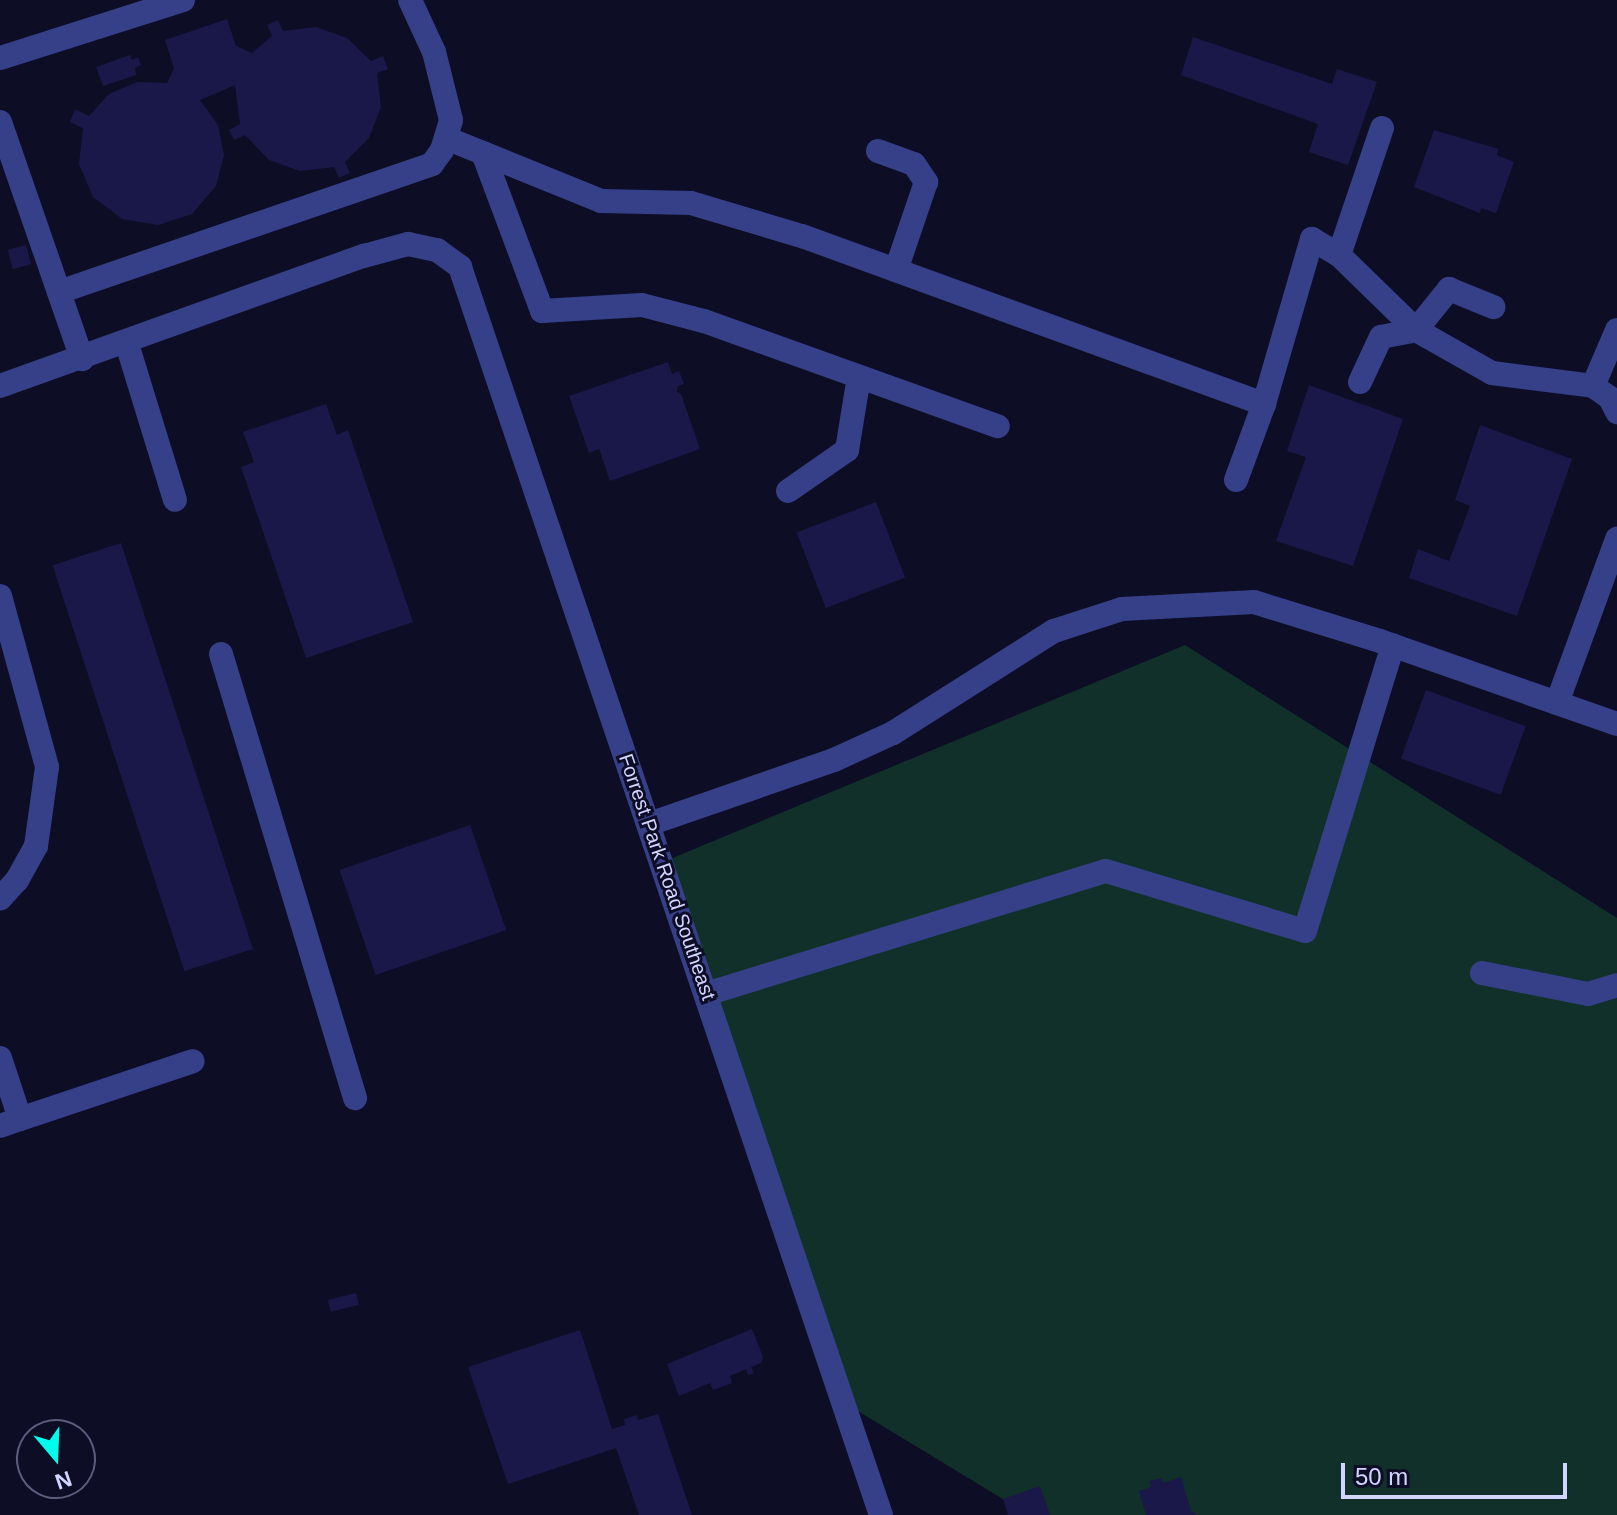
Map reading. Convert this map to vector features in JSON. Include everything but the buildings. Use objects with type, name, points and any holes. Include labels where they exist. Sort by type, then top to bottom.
[{"type":"street","points":[[0,58],[183,0]]},
{"type":"street","points":[[59,292],[432,164],[446,138],[451,120],[434,52],[410,0]]},
{"type":"street","points":[[0,122],[6,159],[82,359]]},
{"type":"street","points":[[1339,255],[1382,128]]},
{"type":"street","points":[[446,138],[601,201],[691,203],[802,236],[1264,404]]},
{"type":"street","points":[[878,151],[914,164],[926,182],[896,270]]},
{"type":"street","points":[[483,153],[542,311],[642,305],[704,321],[998,426]]},
{"type":"street","points":[[1236,480],[1264,404],[1312,239],[1339,255],[1416,330],[1492,373],[1593,386],[1610,398],[1617,412]]},
{"type":"street","name":"Forrest Park Road Southeast","points":[[127,344],[364,256],[408,244],[437,250],[460,267],[474,299],[881,1515]]},
{"type":"street","points":[[1360,382],[1381,337],[1416,330],[1449,289],[1493,307]]},
{"type":"street","points":[[1593,386],[1617,330]]},
{"type":"street","points":[[0,386],[127,344],[175,500]]},
{"type":"street","points":[[788,491],[847,450],[859,377]]},
{"type":"street","points":[[1557,703],[1617,539]]},
{"type":"street","points":[[0,596],[47,767],[36,846],[17,880],[0,899]]},
{"type":"street","points":[[649,824],[834,760],[893,733],[1054,631],[1122,609],[1254,602],[1393,645],[1617,724]]},
{"type":"street","points":[[706,994],[1106,871],[1305,931],[1393,645]]},
{"type":"street","points":[[221,654],[355,1098]]},
{"type":"street","points":[[1482,973],[1588,994],[1617,985]]},
{"type":"street","points":[[0,1058],[10,1123],[193,1061]]},
{"type":"green space","points":[[1185,645],[1617,918],[1617,1515],[1029,1515],[843,1402],[670,859]]}]
